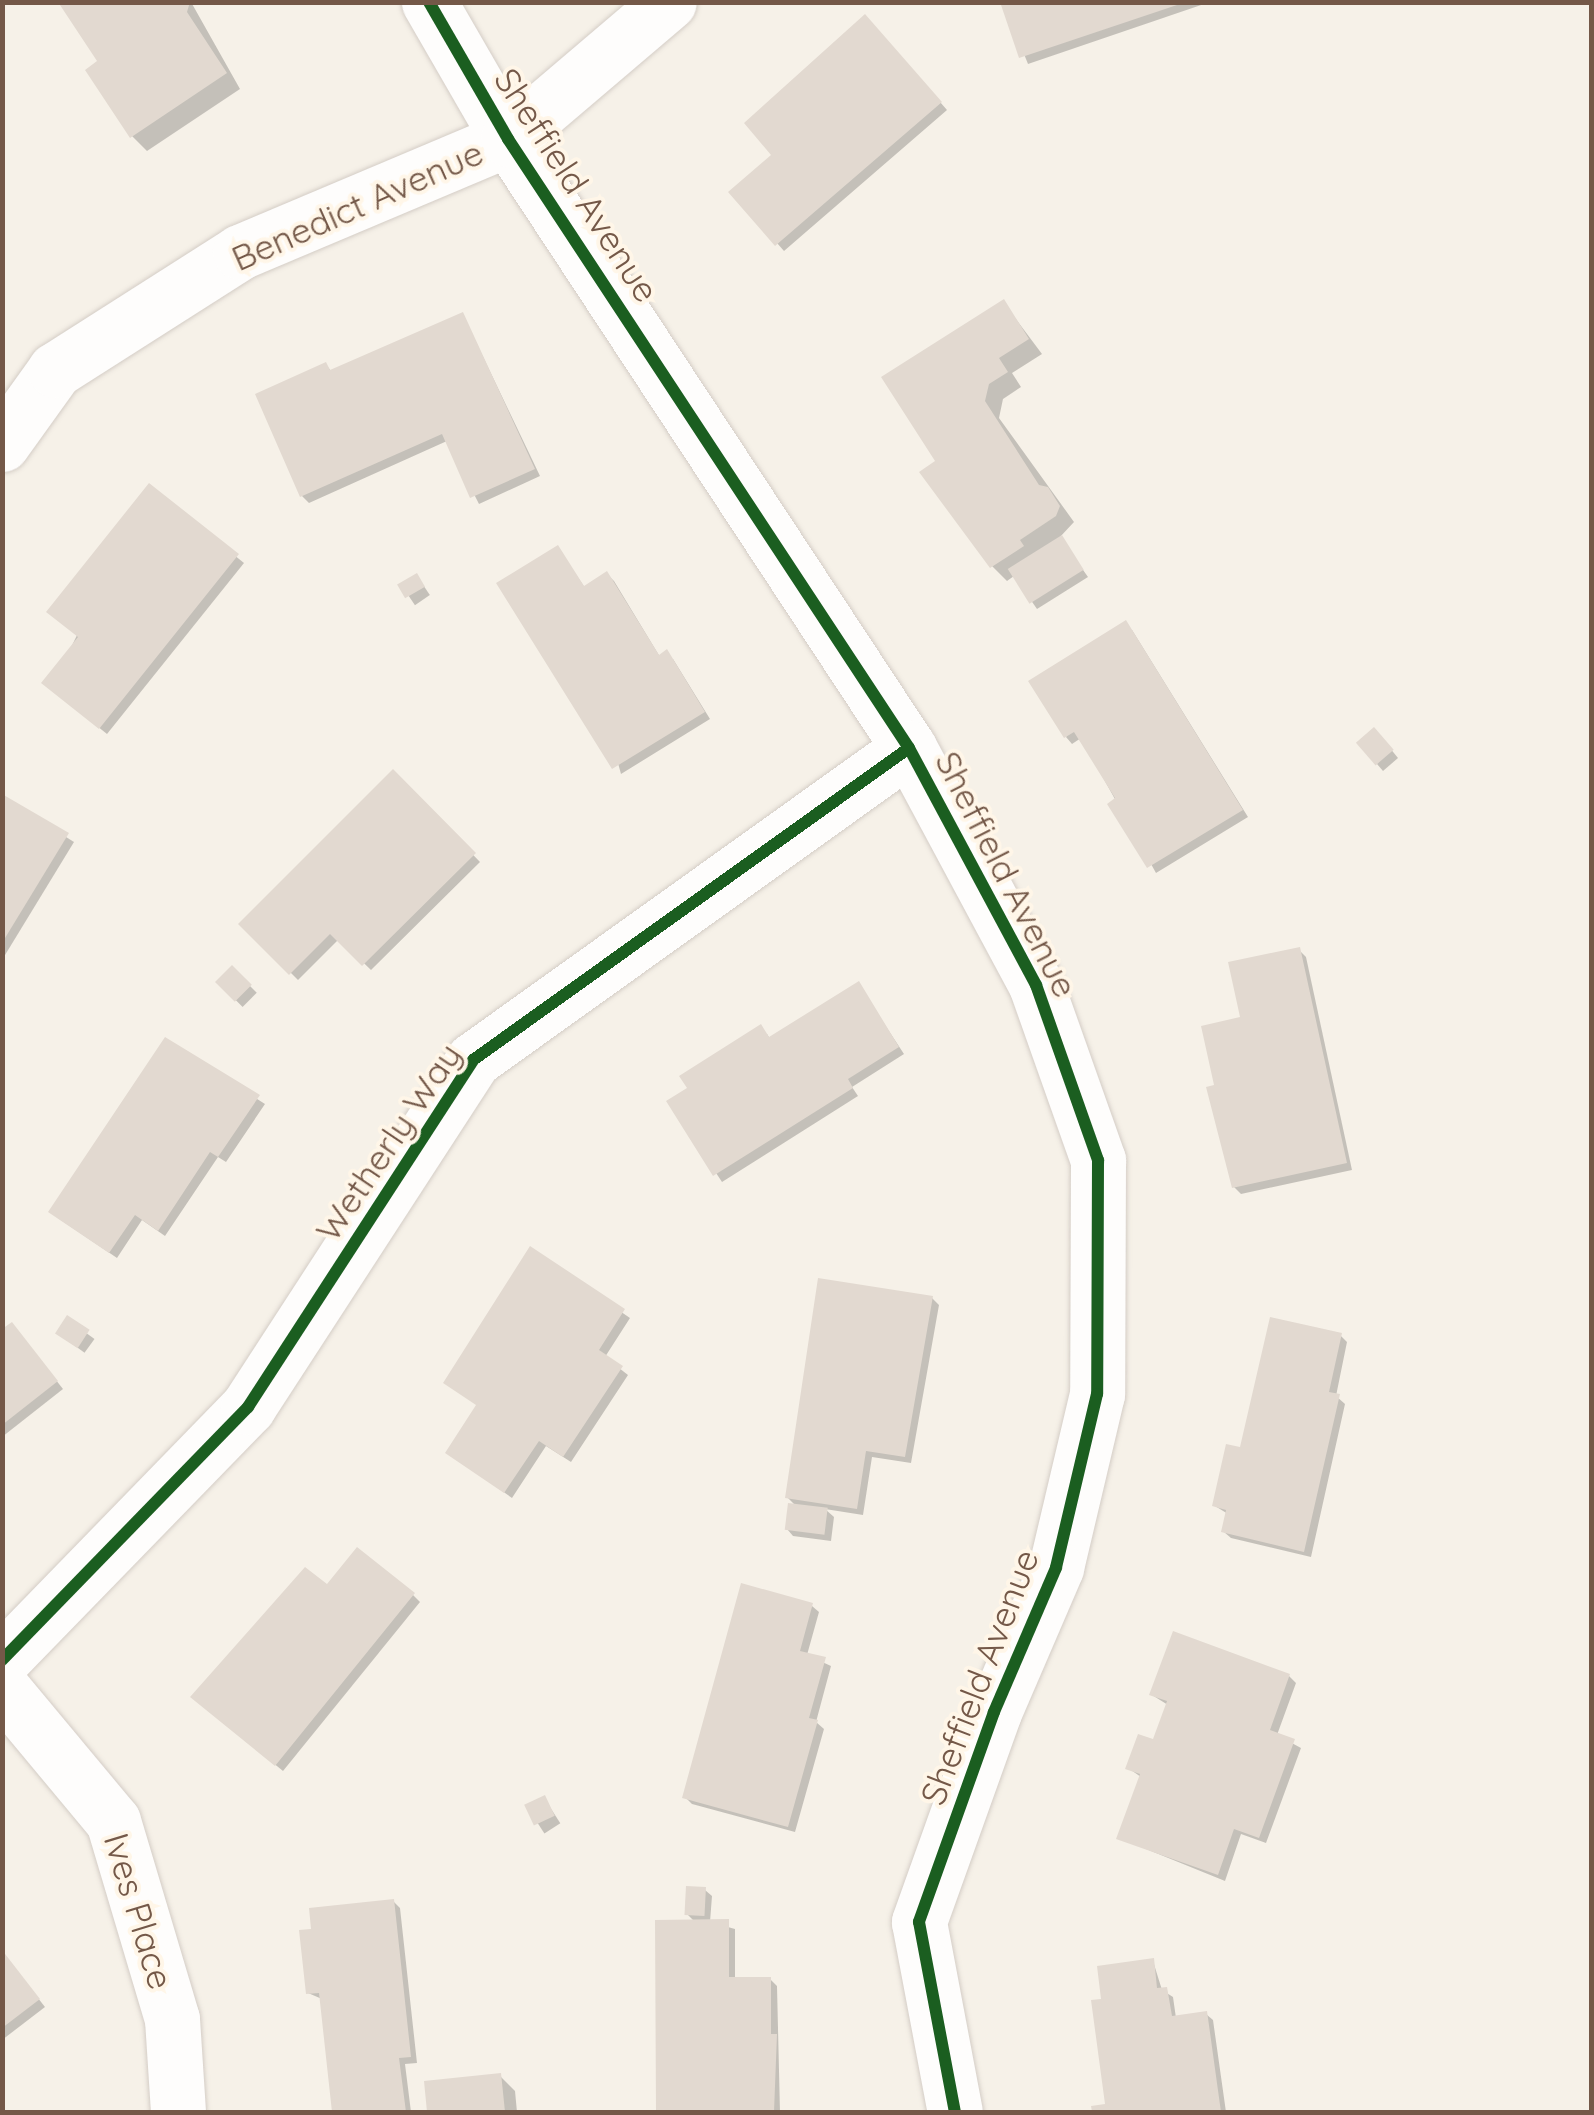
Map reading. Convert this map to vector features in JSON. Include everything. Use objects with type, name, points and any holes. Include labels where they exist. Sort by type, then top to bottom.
[{"type":"street","name":"Sheffield Avenue","points":[[429,2],[508,138],[909,748],[1036,985],[1098,1160],[1098,1394],[1056,1568],[994,1712],[919,1922],[955,2112]]},
{"type":"street","name":"Benedict Avenue","points":[[2,444],[56,370],[240,252],[508,138],[670,2]]},
{"type":"street","name":"Wetherly Way","points":[[2,1660],[248,1407],[474,1060],[909,748]]},
{"type":"street","name":"Ives Place","points":[[2,1688],[113,1822],[172,2018],[178,2112]]},
{"type":"building","points":[[58,2],[190,2],[187,12],[227,73],[130,138],[85,70],[97,61]]},
{"type":"building","points":[[1000,2],[1183,2],[1183,3],[1019,58]]},
{"type":"building","points":[[865,14],[942,102],[775,246],[728,192],[771,155],[744,123]]},
{"type":"building","points":[[1004,299],[1029,339],[999,358],[1008,372],[989,384],[985,401],[1039,485],[1048,487],[1060,506],[1056,516],[1020,540],[1024,546],[990,568],[919,472],[935,461],[881,377]]},
{"type":"building","points":[[463,312],[535,469],[470,498],[442,434],[300,497],[255,394],[326,362],[330,370]]},
{"type":"building","points":[[149,483],[239,554],[99,729],[41,683],[78,637],[46,612]]},
{"type":"building","points":[[1062,535],[1084,570],[1029,604],[1008,569]]},
{"type":"building","points":[[558,545],[584,586],[607,571],[659,655],[667,649],[705,712],[612,769],[496,583]]},
{"type":"building","points":[[417,573],[425,587],[405,598],[397,584]]},
{"type":"building","points":[[1126,620],[1243,810],[1147,868],[1107,804],[1115,798],[1074,732],[1064,738],[1028,681]]},
{"type":"building","points":[[1374,727],[1394,750],[1376,765],[1356,743]]},
{"type":"building","points":[[393,769],[476,853],[362,966],[330,934],[289,975],[238,924]]},
{"type":"building","points":[[2,794],[69,833],[2,943]]},
{"type":"building","points":[[1300,947],[1347,1163],[1232,1188],[1206,1087],[1214,1085],[1201,1026],[1240,1017],[1228,962]]},
{"type":"building","points":[[232,965],[252,985],[235,1002],[215,982]]},
{"type":"building","points":[[859,981],[899,1047],[848,1079],[853,1088],[713,1176],[666,1101],[687,1088],[679,1076],[761,1024],[769,1037]]},
{"type":"building","points":[[165,1037],[260,1095],[218,1157],[210,1152],[158,1231],[135,1215],[109,1253],[48,1212]]},
{"type":"building","points":[[530,1246],[625,1309],[599,1350],[623,1366],[563,1457],[539,1441],[504,1493],[445,1453],[476,1405],[443,1383]]},
{"type":"building","points":[[818,1278],[933,1296],[905,1457],[866,1451],[857,1509],[785,1498]]},
{"type":"building","points":[[67,1315],[90,1330],[78,1348],[55,1333]]},
{"type":"building","points":[[1270,1317],[1342,1333],[1329,1392],[1340,1394],[1304,1552],[1221,1532],[1226,1510],[1212,1506],[1226,1444],[1240,1447]]},
{"type":"building","points":[[12,1322],[58,1381],[2,1425],[2,1329]]},
{"type":"building","points":[[788,1503],[828,1508],[824,1535],[785,1530]]},
{"type":"building","points":[[357,1547],[415,1593],[275,1766],[190,1697],[305,1567],[327,1584]]},
{"type":"building","points":[[741,1583],[813,1603],[800,1651],[826,1657],[809,1718],[818,1720],[788,1827],[682,1798]]},
{"type":"building","points":[[1173,1631],[1290,1674],[1270,1730],[1295,1739],[1259,1838],[1234,1829],[1218,1875],[1116,1839],[1140,1774],[1125,1769],[1138,1734],[1153,1739],[1167,1701],[1149,1695]]},
{"type":"building","points":[[545,1795],[555,1816],[534,1826],[524,1805]]},
{"type":"building","points":[[686,1886],[706,1887],[704,1916],[684,1915]]},
{"type":"building","points":[[394,1899],[411,2057],[399,2058],[406,2112],[332,2112],[319,1993],[306,1994],[299,1930],[311,1929],[309,1908]]},
{"type":"building","points":[[729,1919],[729,1977],[771,1977],[771,2034],[777,2034],[774,2112],[656,2112],[655,1920]]},
{"type":"building","points":[[2,1950],[40,1999],[2,2028]]},
{"type":"building","points":[[1154,1958],[1157,1988],[1167,1987],[1172,2016],[1207,2011],[1221,2112],[1092,2112],[1091,2106],[1105,2104],[1091,2000],[1101,1999],[1097,1966]]},
{"type":"building","points":[[501,2073],[505,2112],[427,2112],[424,2081]]},
{"type":"cycle path","points":[[429,2],[508,139],[909,748],[1036,985],[1098,1160],[1097,1394],[1056,1568],[994,1712],[919,1922],[955,2112]]},
{"type":"cycle path","points":[[2,1660],[248,1407],[473,1060],[909,748]]}]
